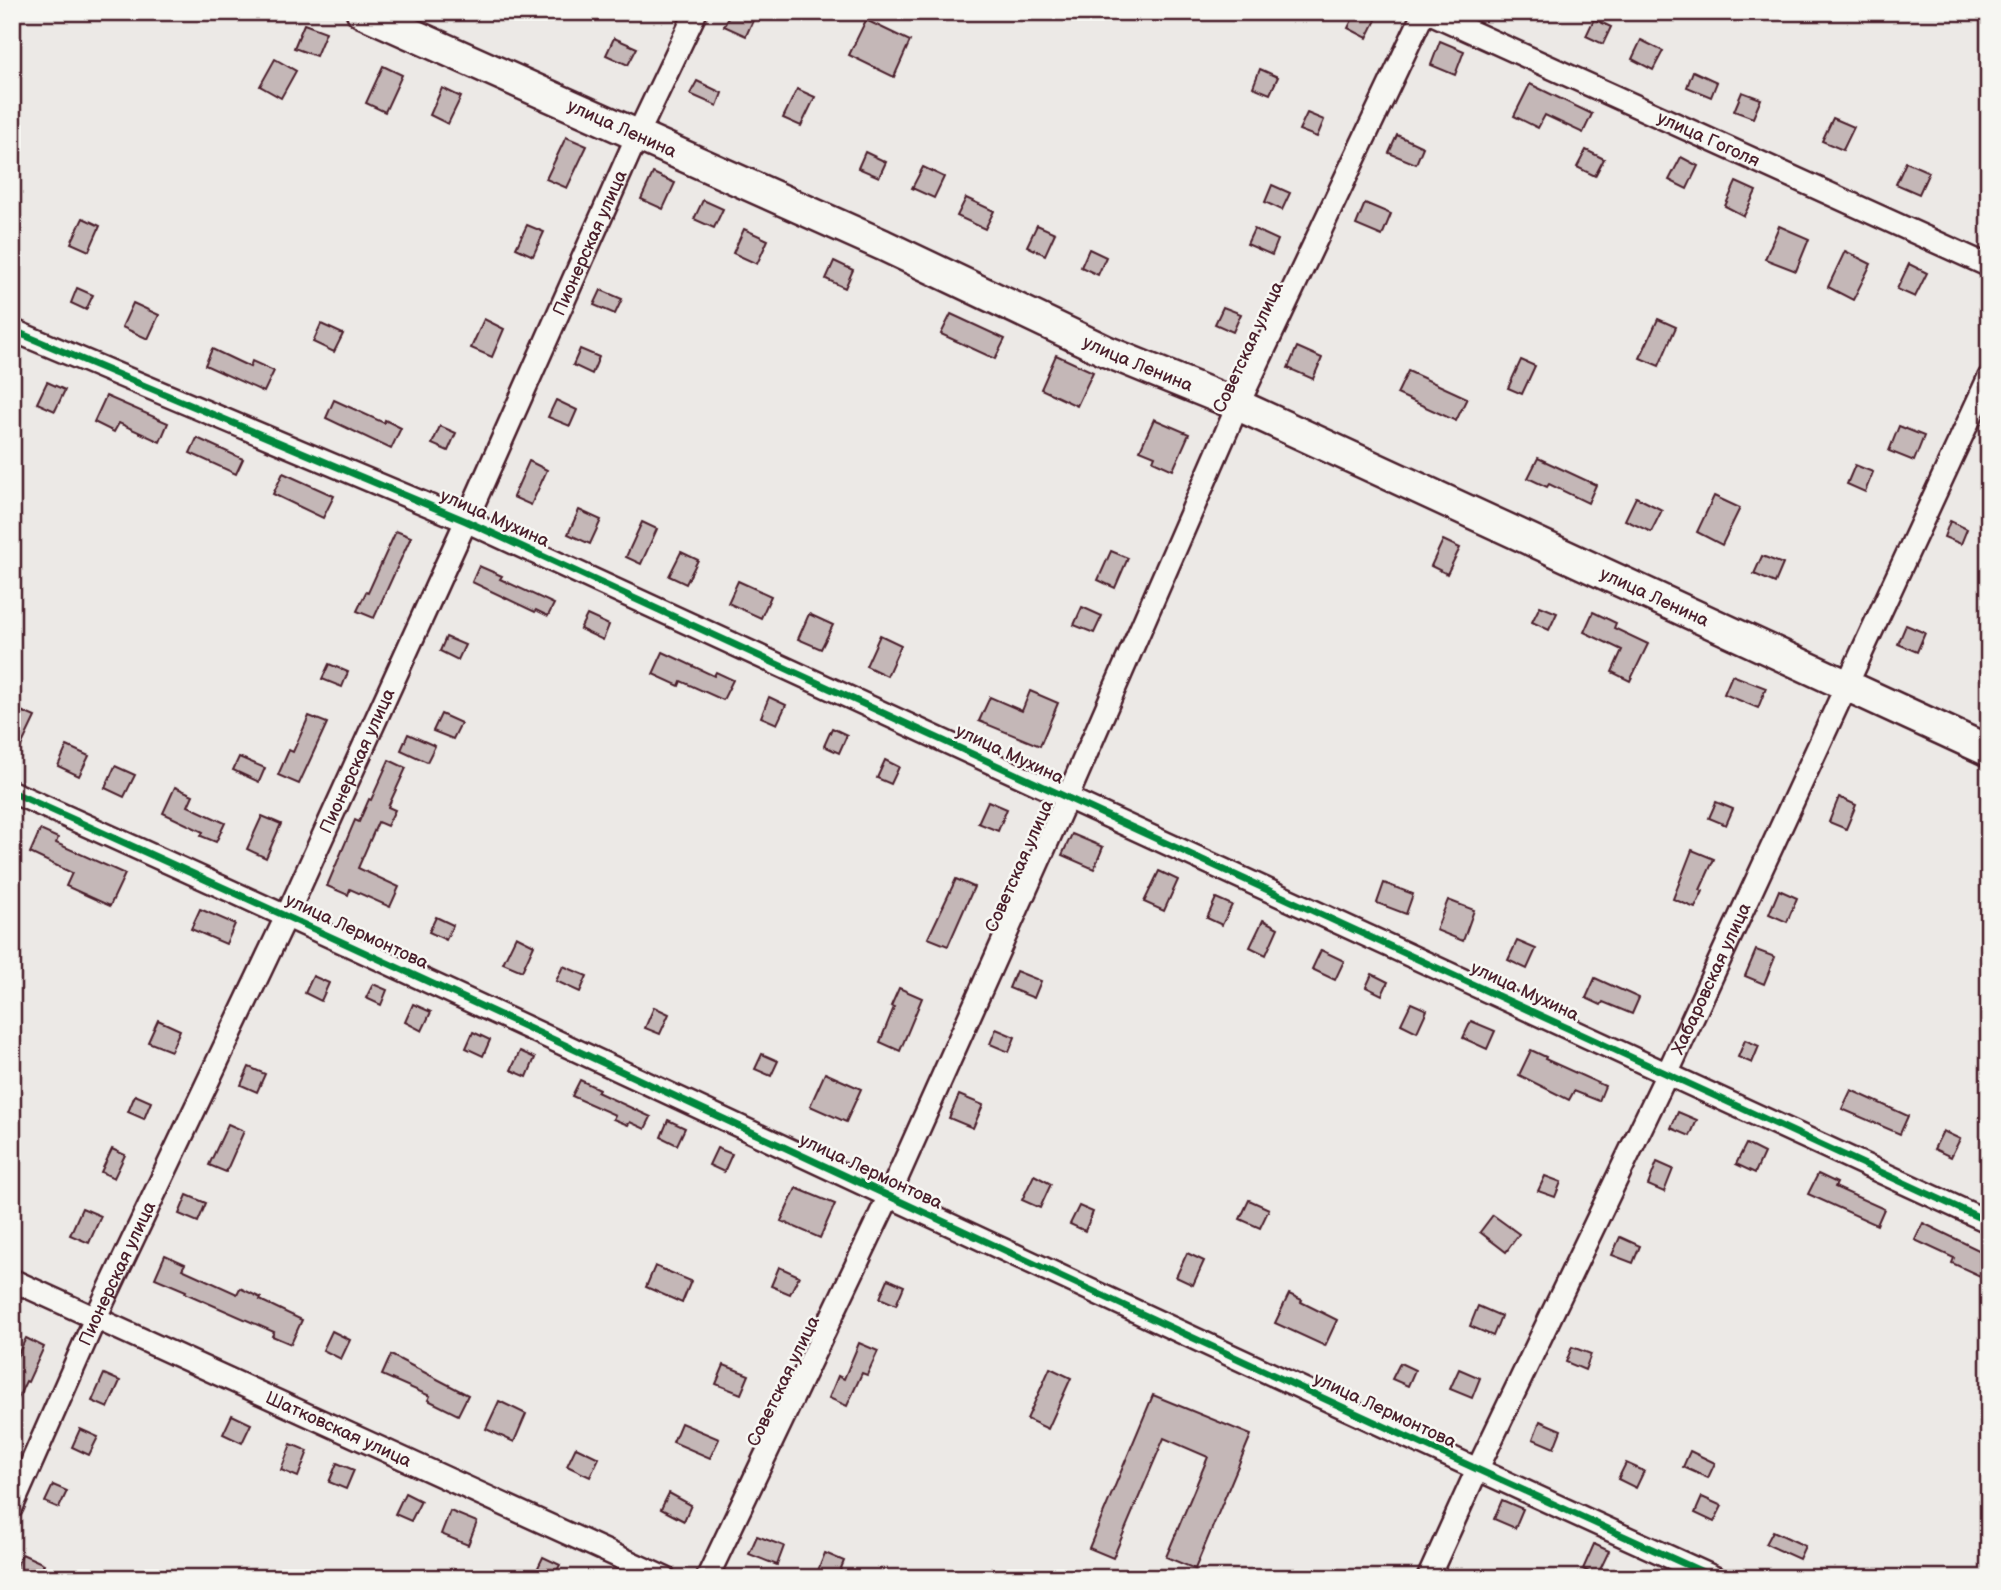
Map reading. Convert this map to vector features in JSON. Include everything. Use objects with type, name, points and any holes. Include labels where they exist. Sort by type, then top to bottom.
[{"type":"main road","name":"улица Ленина","points":[[362,12],[883,245],[1108,352],[1237,405],[1989,751]]},
{"type":"street","name":"Пионерская улица","points":[[12,1507],[95,1318],[288,915],[638,134],[696,12]]},
{"type":"street","name":"улица Гоголя","points":[[1426,12],[1989,267]]},
{"type":"street","name":"Советская улица","points":[[706,1578],[889,1196],[1067,798],[1237,405],[1426,12]]},
{"type":"street","name":"улица Мухина","points":[[12,330],[466,521],[1989,1222]]},
{"type":"street","name":"Хабаровская улица","points":[[1428,1578],[1667,1074],[1989,377]]},
{"type":"street","name":"улица Лермонтова","points":[[12,792],[288,915],[1477,1470],[1716,1578]]},
{"type":"street","name":"Шатковская улица","points":[[12,1280],[665,1578]]},
{"type":"building","points":[[731,12],[746,12],[755,16],[746,36],[724,26]]},
{"type":"building","points":[[1356,12],[1370,12],[1378,16],[1367,38],[1348,28]]},
{"type":"building","points":[[1594,19],[1611,27],[1603,44],[1586,36]]},
{"type":"building","points":[[866,20],[910,41],[894,77],[849,55]]},
{"type":"building","points":[[304,24],[326,32],[316,56],[294,48]]},
{"type":"building","points":[[614,38],[637,48],[628,65],[606,55]]},
{"type":"building","points":[[1641,40],[1663,51],[1653,70],[1632,59]]},
{"type":"building","points":[[1440,41],[1464,51],[1455,75],[1431,65]]},
{"type":"building","points":[[275,59],[296,71],[281,98],[260,86]]},
{"type":"building","points":[[383,66],[402,75],[385,112],[366,103]]},
{"type":"building","points":[[1260,69],[1278,77],[1270,94],[1253,87]]},
{"type":"building","points":[[1693,71],[1717,82],[1711,97],[1687,87]]},
{"type":"building","points":[[697,81],[722,93],[717,106],[690,94]]},
{"type":"building","points":[[1530,84],[1592,114],[1583,133],[1545,115],[1538,128],[1514,116]]},
{"type":"building","points":[[442,88],[461,97],[448,124],[430,115]]},
{"type":"building","points":[[797,89],[815,97],[801,126],[783,118]]},
{"type":"building","points":[[1742,92],[1761,99],[1753,118],[1734,111]]},
{"type":"building","points":[[1307,113],[1324,120],[1317,137],[1299,130]]},
{"type":"building","points":[[1833,118],[1854,127],[1843,150],[1822,141]]},
{"type":"building","points":[[1397,135],[1423,147],[1416,164],[1389,153]]},
{"type":"building","points":[[566,137],[587,146],[567,188],[546,179]]},
{"type":"building","points":[[1586,150],[1604,159],[1595,176],[1577,167]]},
{"type":"building","points":[[865,152],[886,162],[879,177],[858,168]]},
{"type":"building","points":[[1681,157],[1698,166],[1687,189],[1669,180]]},
{"type":"building","points":[[1906,162],[1929,172],[1919,194],[1896,184]]},
{"type":"building","points":[[923,167],[944,177],[934,198],[912,188]]},
{"type":"building","points":[[653,173],[675,183],[663,209],[641,199]]},
{"type":"building","points":[[1736,182],[1756,191],[1744,216],[1725,206]]},
{"type":"building","points":[[1272,185],[1290,193],[1282,210],[1265,202]]},
{"type":"building","points":[[966,198],[994,211],[985,229],[957,216]]},
{"type":"building","points":[[703,200],[723,209],[714,228],[694,219]]},
{"type":"building","points":[[1365,203],[1391,214],[1382,236],[1356,225]]},
{"type":"building","points":[[83,218],[100,226],[89,251],[71,243]]},
{"type":"building","points":[[527,225],[544,232],[533,256],[516,248]]},
{"type":"building","points":[[1037,225],[1055,233],[1045,255],[1027,246]]},
{"type":"building","points":[[1779,226],[1809,239],[1796,271],[1765,259]]},
{"type":"building","points":[[744,229],[768,240],[757,264],[733,253]]},
{"type":"building","points":[[1254,229],[1278,240],[1272,255],[1247,244]]},
{"type":"building","points":[[1089,249],[1106,257],[1098,275],[1081,267]]},
{"type":"building","points":[[1845,251],[1871,264],[1853,300],[1828,287]]},
{"type":"building","points":[[834,261],[853,270],[845,288],[826,279]]},
{"type":"building","points":[[1909,264],[1927,273],[1915,297],[1897,289]]},
{"type":"building","points":[[77,288],[93,295],[86,310],[71,303]]},
{"type":"building","points":[[601,290],[622,299],[615,314],[594,305]]},
{"type":"building","points":[[133,303],[159,315],[148,339],[122,327]]},
{"type":"building","points":[[1223,307],[1241,314],[1233,332],[1215,324]]},
{"type":"building","points":[[951,314],[1005,339],[995,359],[941,334]]},
{"type":"building","points":[[484,319],[504,329],[492,357],[471,348]]},
{"type":"building","points":[[1658,319],[1676,327],[1659,366],[1640,358]]},
{"type":"building","points":[[321,324],[343,334],[334,352],[313,342]]},
{"type":"building","points":[[1297,347],[1322,358],[1313,379],[1288,368]]},
{"type":"building","points":[[212,349],[250,367],[252,361],[274,371],[264,392],[205,365]]},
{"type":"building","points":[[580,349],[599,357],[592,374],[573,365]]},
{"type":"building","points":[[1056,355],[1093,372],[1077,406],[1041,389]]},
{"type":"building","points":[[1521,360],[1535,366],[1522,394],[1508,388]]},
{"type":"building","points":[[1408,371],[1467,398],[1456,421],[1397,394]]},
{"type":"building","points":[[47,382],[65,390],[55,411],[37,403]]},
{"type":"building","points":[[106,396],[168,423],[160,442],[119,423],[114,432],[94,422]]},
{"type":"building","points":[[334,400],[401,428],[391,449],[326,418]]},
{"type":"building","points":[[556,400],[577,410],[570,426],[548,417]]},
{"type":"building","points":[[1154,419],[1189,434],[1173,470],[1153,461],[1155,456],[1140,450]]},
{"type":"building","points":[[440,426],[456,433],[448,451],[432,444]]},
{"type":"building","points":[[1899,426],[1924,436],[1914,461],[1889,451]]},
{"type":"building","points":[[197,438],[243,459],[236,474],[190,453]]},
{"type":"building","points":[[1538,458],[1596,485],[1588,503],[1549,484],[1547,487],[1528,478]]},
{"type":"building","points":[[529,461],[547,470],[531,505],[513,497]]},
{"type":"building","points":[[1855,465],[1873,472],[1865,492],[1847,484]]},
{"type":"building","points":[[283,473],[334,496],[323,518],[273,494]]},
{"type":"building","points":[[1714,496],[1740,508],[1722,545],[1697,532]]},
{"type":"building","points":[[1636,497],[1662,510],[1651,532],[1625,520]]},
{"type":"building","points":[[579,510],[601,520],[590,544],[568,534]]},
{"type":"building","points":[[1950,521],[1967,529],[1961,544],[1944,537]]},
{"type":"building","points":[[642,522],[657,529],[641,564],[626,557]]},
{"type":"building","points":[[396,531],[411,537],[374,618],[357,611]]},
{"type":"building","points":[[1443,540],[1460,548],[1447,574],[1431,566]]},
{"type":"building","points":[[1111,551],[1128,558],[1115,588],[1098,580]]},
{"type":"building","points":[[681,552],[698,560],[686,584],[669,576]]},
{"type":"building","points":[[1762,556],[1783,564],[1775,583],[1754,574]]},
{"type":"building","points":[[479,566],[502,576],[500,579],[554,604],[548,616],[472,582]]},
{"type":"building","points":[[738,581],[771,596],[761,618],[728,603]]},
{"type":"building","points":[[1540,606],[1557,613],[1549,630],[1532,622]]},
{"type":"building","points":[[1082,607],[1102,616],[1094,633],[1074,625]]},
{"type":"building","points":[[1593,612],[1616,623],[1614,628],[1648,644],[1630,681],[1612,672],[1622,650],[1584,632]]},
{"type":"building","points":[[809,614],[833,625],[821,649],[798,639]]},
{"type":"building","points":[[587,615],[609,625],[603,640],[580,629]]},
{"type":"building","points":[[1906,625],[1925,633],[1917,652],[1898,644]]},
{"type":"building","points":[[880,635],[901,645],[887,676],[866,666]]},
{"type":"building","points":[[446,637],[465,645],[458,660],[440,651]]},
{"type":"building","points":[[663,652],[714,676],[716,672],[733,680],[723,700],[681,681],[679,686],[653,674]]},
{"type":"building","points":[[329,664],[348,672],[342,687],[322,679]]},
{"type":"building","points":[[1732,675],[1766,688],[1758,708],[1724,694]]},
{"type":"building","points":[[1030,691],[1058,703],[1040,746],[979,721],[990,697],[1022,711]]},
{"type":"building","points":[[769,697],[786,705],[777,724],[761,717]]},
{"type":"building","points":[[12,707],[35,717],[12,765]]},
{"type":"building","points":[[441,714],[461,723],[453,739],[433,731]]},
{"type":"building","points":[[309,716],[327,723],[299,784],[278,775],[289,750],[293,752]]},
{"type":"building","points":[[832,728],[847,735],[839,753],[824,746]]},
{"type":"building","points":[[408,734],[435,746],[427,762],[401,750]]},
{"type":"building","points":[[67,746],[89,756],[79,776],[58,766]]},
{"type":"building","points":[[239,757],[265,768],[259,782],[233,770]]},
{"type":"building","points":[[389,760],[406,768],[388,807],[395,810],[387,826],[378,822],[358,868],[399,887],[390,907],[350,889],[348,895],[327,886],[355,820],[359,822]]},
{"type":"building","points":[[885,760],[899,767],[891,784],[877,778]]},
{"type":"building","points":[[115,766],[135,775],[124,797],[105,788]]},
{"type":"building","points":[[175,787],[193,795],[188,806],[225,823],[216,842],[201,836],[203,832],[163,813]]},
{"type":"building","points":[[1839,797],[1856,805],[1846,829],[1829,822]]},
{"type":"building","points":[[988,801],[1007,809],[998,831],[978,823]]},
{"type":"building","points":[[1716,802],[1733,809],[1726,825],[1709,818]]},
{"type":"building","points":[[262,816],[281,824],[266,858],[247,849]]},
{"type":"building","points":[[40,830],[58,838],[56,843],[125,874],[110,906],[66,886],[72,873],[30,853]]},
{"type":"building","points":[[1072,834],[1103,847],[1094,869],[1062,855]]},
{"type":"building","points":[[1692,850],[1714,859],[1695,908],[1673,899]]},
{"type":"building","points":[[1159,871],[1178,880],[1164,911],[1144,902]]},
{"type":"building","points":[[956,879],[974,887],[948,946],[928,938]]},
{"type":"building","points":[[1384,883],[1413,894],[1406,914],[1377,903]]},
{"type":"building","points":[[1779,890],[1797,898],[1787,922],[1769,914]]},
{"type":"building","points":[[1216,898],[1232,905],[1222,925],[1207,918]]},
{"type":"building","points":[[1448,900],[1474,910],[1463,941],[1436,930]]},
{"type":"building","points":[[200,909],[235,924],[226,944],[191,929]]},
{"type":"building","points":[[436,917],[453,925],[446,940],[429,932]]},
{"type":"building","points":[[1263,920],[1278,928],[1266,955],[1250,947]]},
{"type":"building","points":[[516,936],[534,945],[522,971],[503,963]]},
{"type":"building","points":[[1517,941],[1536,949],[1527,969],[1508,960]]},
{"type":"building","points":[[1321,950],[1344,961],[1335,980],[1312,969]]},
{"type":"building","points":[[1756,950],[1775,957],[1764,984],[1745,976]]},
{"type":"building","points":[[563,966],[587,976],[580,992],[556,981]]},
{"type":"building","points":[[1016,971],[1041,981],[1034,998],[1009,988]]},
{"type":"building","points":[[1372,974],[1388,982],[1382,995],[1366,987]]},
{"type":"building","points":[[313,976],[329,983],[321,1001],[305,993]]},
{"type":"building","points":[[1595,978],[1639,998],[1632,1014],[1586,998]]},
{"type":"building","points":[[373,984],[387,990],[381,1005],[366,998]]},
{"type":"building","points":[[899,988],[922,998],[900,1051],[880,1042]]},
{"type":"building","points":[[1411,1003],[1427,1010],[1417,1032],[1401,1024]]},
{"type":"building","points":[[413,1004],[431,1012],[422,1031],[405,1022]]},
{"type":"building","points":[[654,1007],[669,1014],[660,1034],[645,1028]]},
{"type":"building","points":[[158,1020],[180,1030],[171,1051],[148,1042]]},
{"type":"building","points":[[1471,1021],[1495,1031],[1487,1049],[1463,1038]]},
{"type":"building","points":[[996,1029],[1015,1037],[1009,1052],[990,1044]]},
{"type":"building","points":[[473,1032],[490,1040],[483,1056],[466,1048]]},
{"type":"building","points":[[1745,1040],[1759,1046],[1752,1063],[1738,1057]]},
{"type":"building","points":[[1531,1050],[1605,1086],[1599,1101],[1574,1091],[1569,1100],[1519,1075]]},
{"type":"building","points":[[520,1051],[535,1058],[527,1077],[511,1070]]},
{"type":"building","points":[[762,1054],[778,1061],[771,1076],[755,1069]]},
{"type":"building","points":[[249,1067],[265,1074],[257,1092],[241,1085]]},
{"type":"building","points":[[825,1073],[861,1089],[846,1122],[810,1106]]},
{"type":"building","points":[[580,1080],[599,1089],[597,1092],[651,1117],[645,1129],[630,1122],[628,1125],[613,1119],[615,1115],[572,1096]]},
{"type":"building","points":[[1851,1090],[1908,1116],[1900,1134],[1842,1109]]},
{"type":"building","points":[[135,1095],[151,1102],[144,1119],[128,1112]]},
{"type":"building","points":[[959,1095],[983,1105],[973,1128],[949,1118]]},
{"type":"building","points":[[1678,1112],[1697,1120],[1690,1136],[1671,1128]]},
{"type":"building","points":[[668,1120],[685,1128],[677,1145],[661,1137]]},
{"type":"building","points":[[228,1124],[244,1131],[226,1172],[209,1165]]},
{"type":"building","points":[[1943,1131],[1960,1139],[1951,1157],[1934,1149]]},
{"type":"building","points":[[1746,1144],[1764,1153],[1755,1173],[1736,1164]]},
{"type":"building","points":[[717,1148],[732,1154],[724,1172],[709,1165]]},
{"type":"building","points":[[112,1149],[125,1155],[114,1178],[101,1172]]},
{"type":"building","points":[[1657,1162],[1673,1169],[1664,1192],[1648,1185]]},
{"type":"building","points":[[1818,1174],[1837,1183],[1835,1187],[1884,1209],[1877,1225],[1808,1194]]},
{"type":"building","points":[[1034,1175],[1051,1184],[1040,1208],[1022,1200]]},
{"type":"building","points":[[1545,1176],[1561,1182],[1555,1197],[1538,1191]]},
{"type":"building","points":[[796,1188],[835,1204],[820,1238],[781,1221]]},
{"type":"building","points":[[187,1195],[206,1203],[198,1222],[179,1214]]},
{"type":"building","points":[[1249,1200],[1269,1209],[1260,1228],[1240,1219]]},
{"type":"building","points":[[1079,1206],[1093,1212],[1085,1231],[1070,1224]]},
{"type":"building","points":[[82,1208],[101,1216],[89,1243],[70,1235]]},
{"type":"building","points":[[1493,1215],[1519,1234],[1506,1252],[1480,1232]]},
{"type":"building","points":[[1923,1223],[1989,1255],[1980,1276],[1952,1263],[1954,1258],[1915,1240]]},
{"type":"building","points":[[1620,1237],[1640,1246],[1633,1263],[1612,1255]]},
{"type":"building","points":[[1187,1253],[1204,1261],[1193,1285],[1176,1277]]},
{"type":"building","points":[[165,1255],[185,1264],[182,1269],[237,1294],[240,1288],[302,1320],[291,1344],[272,1336],[274,1332],[155,1278]]},
{"type":"building","points":[[655,1266],[691,1281],[682,1303],[646,1287]]},
{"type":"building","points":[[779,1267],[799,1276],[790,1294],[771,1286]]},
{"type":"building","points":[[888,1279],[904,1286],[896,1305],[880,1298]]},
{"type":"building","points":[[1289,1294],[1337,1320],[1325,1346],[1275,1323]]},
{"type":"building","points":[[1478,1306],[1501,1316],[1493,1336],[1470,1326]]},
{"type":"building","points":[[332,1331],[350,1340],[341,1359],[323,1350]]},
{"type":"building","points":[[26,1338],[44,1347],[12,1411],[12,1366]]},
{"type":"building","points":[[859,1343],[878,1351],[867,1375],[862,1373],[847,1406],[829,1398],[838,1376],[844,1379]]},
{"type":"building","points":[[1572,1347],[1591,1354],[1585,1370],[1566,1362]]},
{"type":"building","points":[[391,1355],[468,1395],[458,1415],[428,1400],[430,1396],[382,1375]]},
{"type":"building","points":[[1400,1363],[1415,1370],[1408,1386],[1392,1379]]},
{"type":"building","points":[[724,1365],[749,1375],[741,1394],[716,1384]]},
{"type":"building","points":[[1050,1368],[1071,1378],[1048,1429],[1027,1419]]},
{"type":"building","points":[[1459,1369],[1480,1378],[1472,1398],[1450,1389]]},
{"type":"building","points":[[104,1374],[120,1381],[108,1408],[92,1401]]},
{"type":"building","points":[[1153,1395],[1251,1435],[1195,1569],[1166,1557],[1208,1457],[1164,1438],[1113,1558],[1089,1548]]},
{"type":"building","points":[[499,1401],[526,1414],[514,1442],[486,1429]]},
{"type":"building","points":[[232,1415],[251,1424],[242,1443],[223,1434]]},
{"type":"building","points":[[1540,1421],[1561,1430],[1554,1448],[1533,1439]]},
{"type":"building","points":[[681,1423],[719,1439],[710,1458],[673,1442]]},
{"type":"building","points":[[80,1429],[98,1437],[89,1455],[72,1447]]},
{"type":"building","points":[[291,1444],[308,1451],[298,1477],[281,1470]]},
{"type":"building","points":[[576,1447],[599,1458],[590,1477],[567,1466]]},
{"type":"building","points":[[1690,1451],[1715,1463],[1708,1478],[1683,1467]]},
{"type":"building","points":[[337,1463],[354,1470],[346,1489],[329,1482]]},
{"type":"building","points":[[1626,1463],[1644,1471],[1636,1488],[1618,1479]]},
{"type":"building","points":[[53,1485],[67,1491],[59,1508],[45,1502]]},
{"type":"building","points":[[405,1493],[421,1501],[411,1521],[395,1514]]},
{"type":"building","points":[[669,1493],[691,1505],[684,1521],[661,1509]]},
{"type":"building","points":[[1702,1497],[1722,1506],[1714,1522],[1695,1513]]},
{"type":"building","points":[[1502,1500],[1523,1509],[1515,1528],[1494,1519]]},
{"type":"building","points":[[450,1511],[477,1522],[468,1545],[441,1534]]},
{"type":"building","points":[[1773,1531],[1805,1546],[1799,1559],[1766,1544]]},
{"type":"building","points":[[757,1536],[784,1546],[777,1565],[749,1554]]},
{"type":"building","points":[[1594,1544],[1609,1551],[1597,1576],[1583,1569]]},
{"type":"building","points":[[825,1553],[844,1561],[837,1578],[815,1578]]},
{"type":"building","points":[[22,1554],[44,1564],[38,1578],[15,1570]]},
{"type":"building","points":[[543,1557],[560,1565],[553,1578],[533,1578]]},
{"type":"cycle path","points":[[12,330],[466,521],[1989,1222]]},
{"type":"cycle path","points":[[12,792],[1716,1578]]}]
